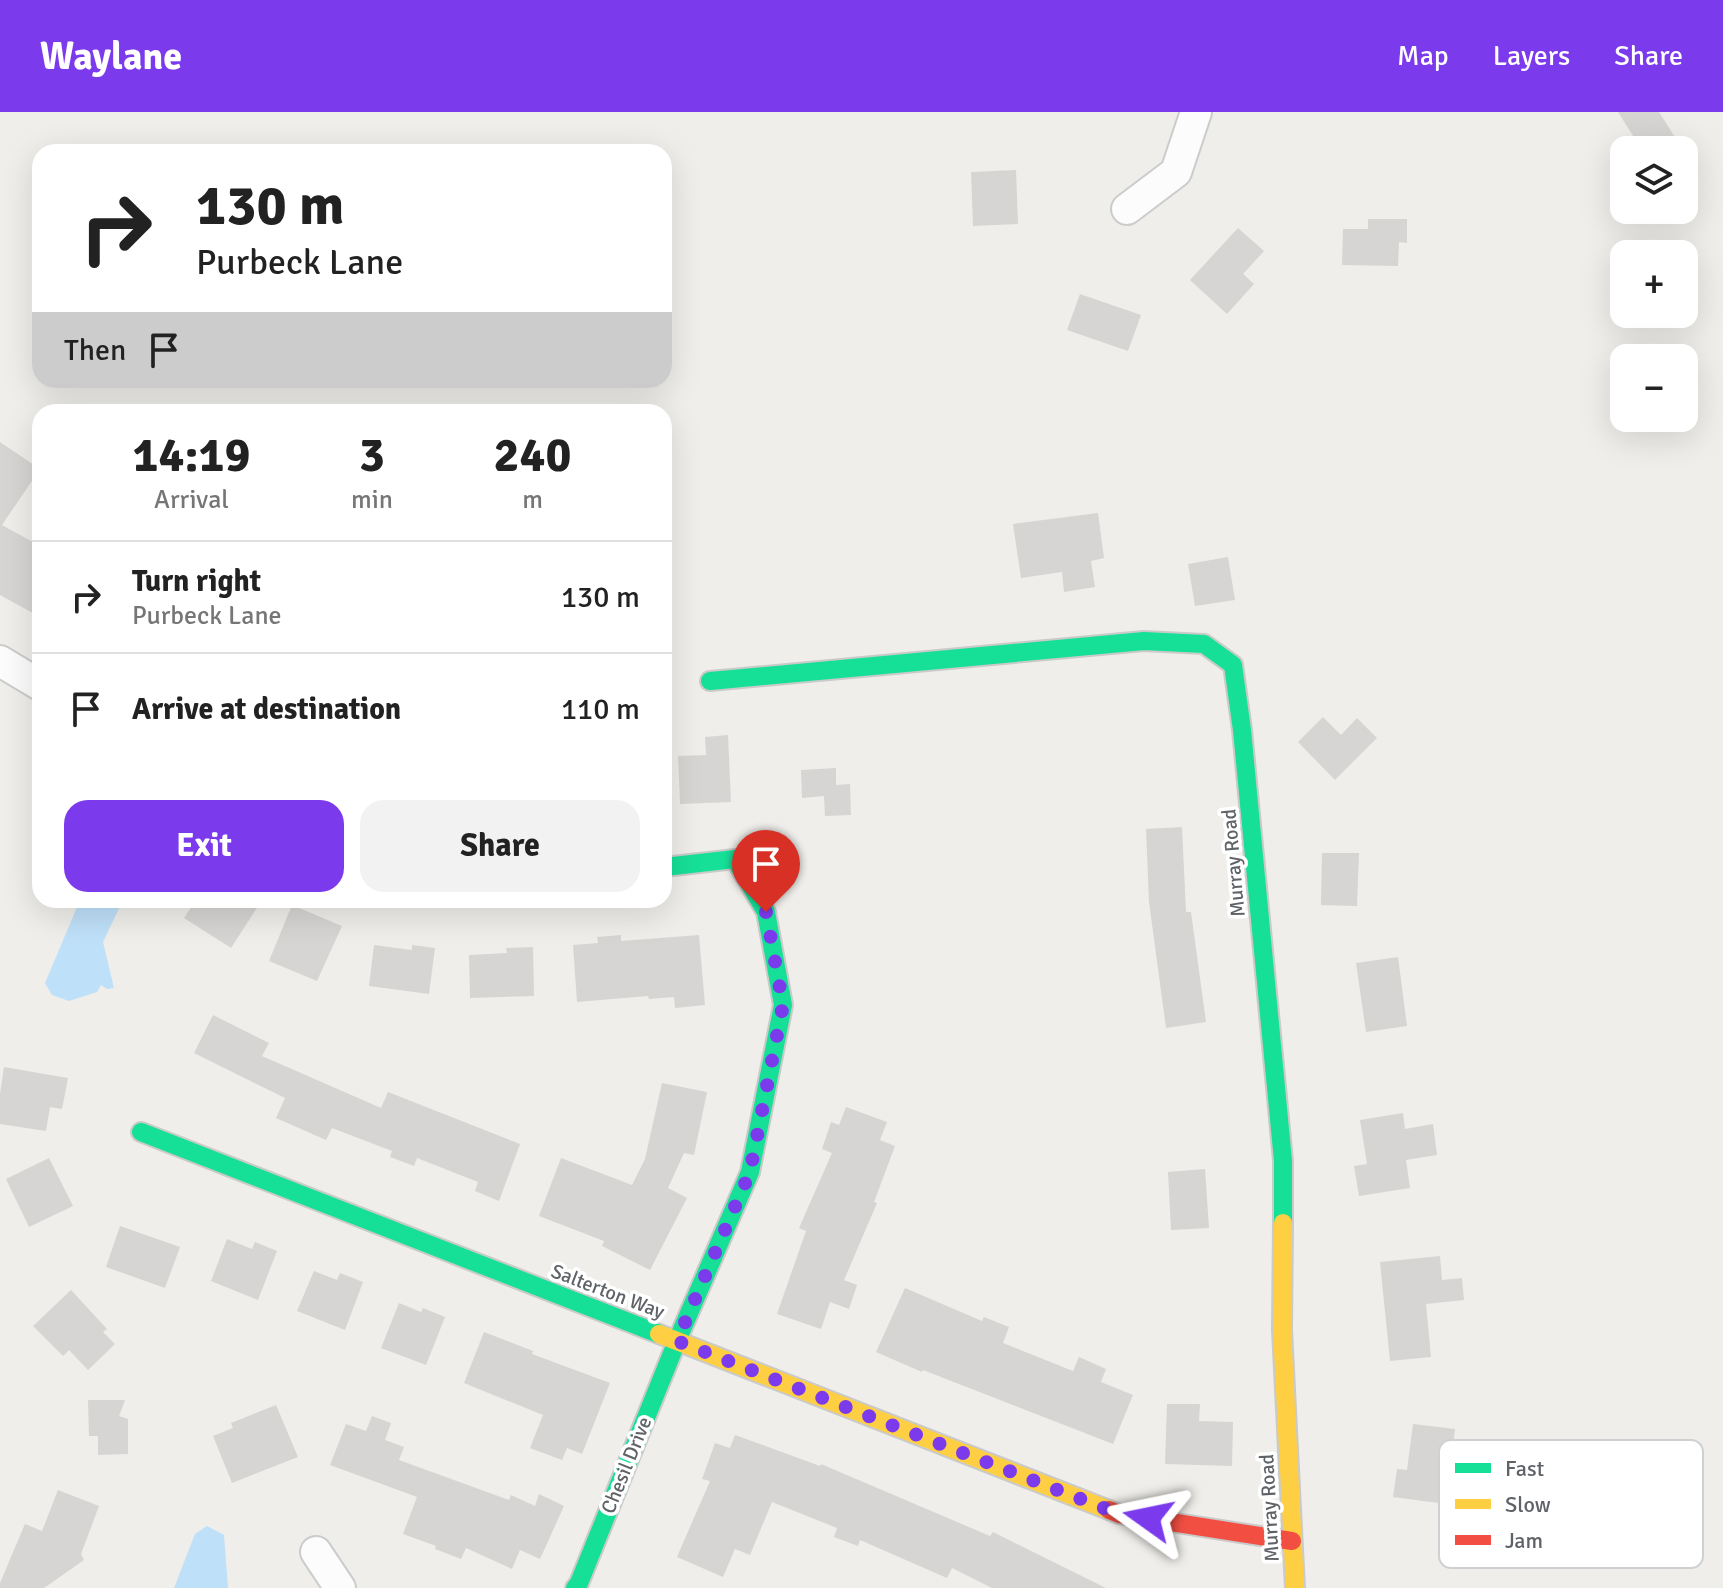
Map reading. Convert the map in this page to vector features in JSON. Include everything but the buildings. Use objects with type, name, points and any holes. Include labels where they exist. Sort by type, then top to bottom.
[{"type":"street","points":[[1127,209],[1176,172],[1196,112]]},
{"type":"street","name":"Murray Road","points":[[710,681],[1144,641],[1204,644],[1233,665],[1242,730],[1283,1161],[1282,1330],[1295,1588]]},
{"type":"street","points":[[0,661],[32,680]]},
{"type":"street","name":"Chesil Drive","points":[[575,1588],[750,1172],[783,1005],[766,912],[735,859],[672,866]]},
{"type":"street","name":"Salterton Way","points":[[141,1132],[1119,1514],[1292,1541]]},
{"type":"street","points":[[316,1552],[340,1588]]},
{"type":"water","points":[[77,908],[119,908],[103,942],[114,988],[107,989],[101,985],[97,992],[69,1001],[52,995],[45,983]]},
{"type":"water","points":[[207,1526],[224,1535],[228,1588],[174,1588],[195,1534]]},
{"type":"traffic: fast","points":[[710,681],[1144,641],[1204,644],[1233,665],[1242,730],[1283,1161],[1283,1223]]},
{"type":"traffic: fast","points":[[575,1588],[750,1172],[783,1005],[766,912],[735,859],[672,866]]},
{"type":"traffic: fast","points":[[141,1132],[659,1334]]},
{"type":"traffic: slow","points":[[1283,1223],[1282,1330],[1295,1588]]},
{"type":"traffic: slow","points":[[659,1334],[1109,1510]]},
{"type":"traffic: jam","points":[[1109,1510],[1292,1541]]},
{"type":"route","points":[[766,912],[783,1005],[750,1172],[677,1341],[1119,1514],[1148,1518]]}]
